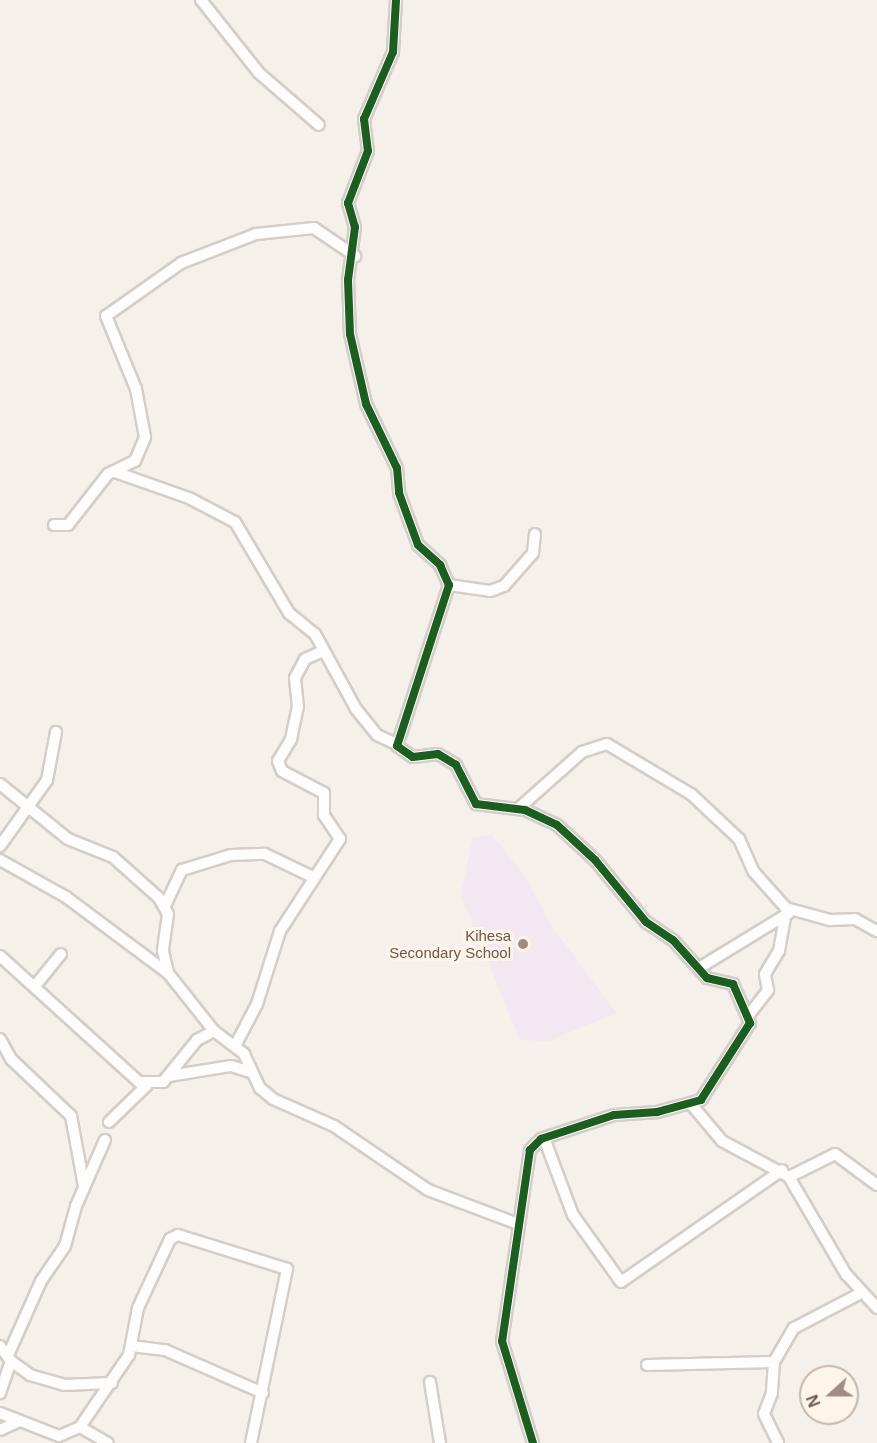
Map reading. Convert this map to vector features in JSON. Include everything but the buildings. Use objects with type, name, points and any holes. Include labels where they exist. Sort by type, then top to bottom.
[{"type":"street","points":[[201,0],[259,73],[319,125]]},
{"type":"street","points":[[396,0],[393,52],[364,118],[368,151],[348,203],[355,227],[355,256],[348,279],[350,334],[366,404],[397,468],[418,545],[440,565],[449,585],[396,744]]},
{"type":"street","points":[[54,525],[68,525],[115,472],[138,457],[146,425],[106,316],[181,263],[256,234],[314,228],[355,256]]},
{"type":"street","points":[[115,472],[189,498],[235,522],[290,613],[315,634],[321,652],[356,710],[377,735],[396,744],[413,757],[438,754],[456,765],[476,804],[519,808],[552,821],[587,851],[623,899],[699,968],[707,978],[733,984],[747,1016],[748,1032],[723,1063],[705,1097],[691,1104],[620,1113],[544,1138],[533,1145],[526,1160],[502,1341],[533,1443]]},
{"type":"street","points":[[449,585],[490,591],[504,586],[533,554],[535,534]]},
{"type":"street","points":[[235,1046],[257,1004],[280,931],[305,898],[312,877],[340,837],[324,815],[324,793],[282,771],[278,755],[292,737],[299,704],[295,678],[305,659],[321,652]]},
{"type":"street","points":[[0,846],[30,809],[49,775],[56,732]]},
{"type":"street","points":[[519,808],[582,752],[607,744],[691,794],[739,839],[757,877],[789,914]]},
{"type":"street","points":[[0,784],[68,839],[113,857],[165,906]]},
{"type":"street","points":[[168,973],[163,951],[165,906],[182,870],[231,855],[265,854],[312,877]]},
{"type":"street","points":[[0,860],[66,897],[168,973],[214,1031],[235,1046],[266,1094],[334,1126],[428,1190],[518,1224]]},
{"type":"street","points":[[747,1016],[768,990],[765,974],[779,951],[789,914]]},
{"type":"street","points":[[699,968],[789,914],[830,920],[855,919],[877,931]]},
{"type":"street","points":[[35,986],[61,954]]},
{"type":"street","points":[[0,956],[147,1085]]},
{"type":"street","points":[[169,1076],[197,1040],[214,1031]]},
{"type":"street","points":[[0,1039],[11,1059],[70,1114],[84,1186]]},
{"type":"street","points":[[109,1122],[147,1085],[169,1076],[231,1066],[252,1072]]},
{"type":"street","points":[[691,1104],[722,1141],[755,1162],[785,1173],[860,1294],[877,1308]]},
{"type":"street","points":[[544,1138],[573,1215],[621,1282],[785,1173],[835,1154],[877,1185]]},
{"type":"street","points":[[0,1394],[7,1353],[41,1281],[65,1246],[84,1186],[105,1140]]},
{"type":"street","points":[[0,1413],[58,1436],[80,1427],[112,1383],[131,1346],[134,1316],[173,1236],[282,1265],[289,1280],[251,1443]]},
{"type":"street","points":[[778,1443],[764,1413],[774,1386],[774,1362],[794,1328],[860,1294]]},
{"type":"street","points":[[131,1346],[165,1350],[263,1393]]},
{"type":"street","points":[[7,1353],[43,1381],[85,1387],[112,1383]]},
{"type":"street","points":[[647,1365],[774,1362]]},
{"type":"street","points":[[430,1382],[440,1443]]},
{"type":"street","points":[[0,1430],[19,1421]]},
{"type":"street","points":[[80,1427],[108,1443]]},
{"type":"shaded area","name":"Kihesa Secondary School","points":[[492,835],[523,874],[553,928],[616,1013],[548,1041],[520,1040],[461,895],[473,837]]},
{"type":"cycle path","points":[[396,0],[393,52],[364,119],[368,151],[348,203],[355,227],[348,280],[350,334],[366,404],[397,468],[399,493],[418,545],[440,565],[449,585],[397,746],[413,757],[438,754],[456,765],[476,804],[525,810],[557,825],[595,860],[646,922],[673,940],[707,978],[733,984],[750,1023],[701,1100],[657,1112],[614,1115],[541,1139],[530,1150],[502,1341],[533,1443]]},
{"type":"place","name":"Kihesa Secondary School","points":[[523,944]]}]
